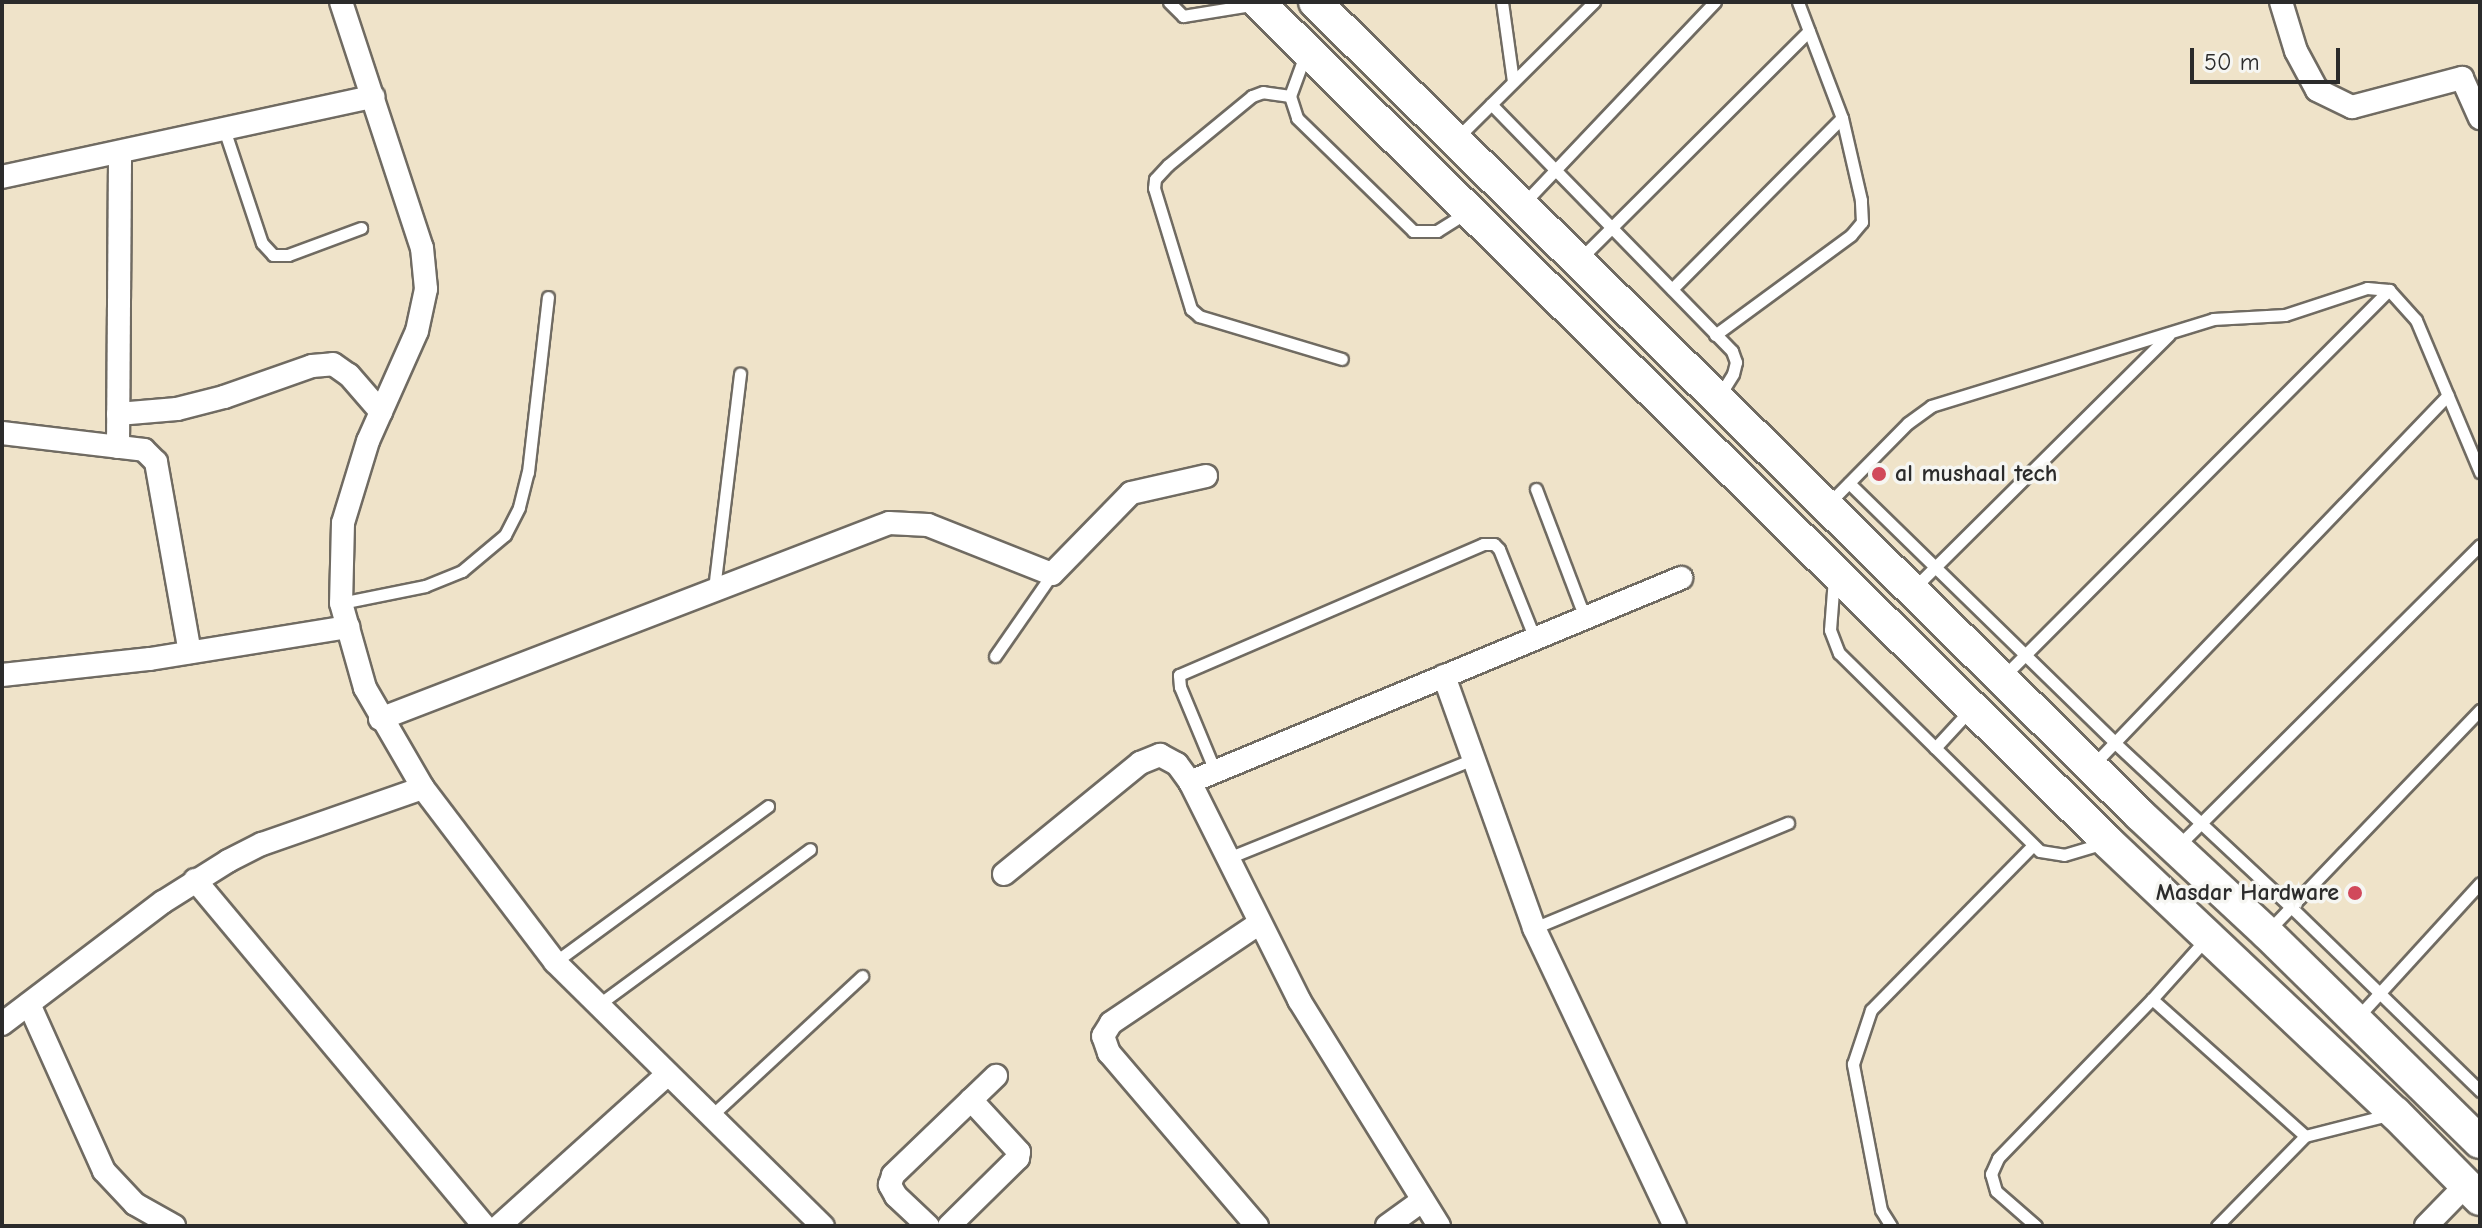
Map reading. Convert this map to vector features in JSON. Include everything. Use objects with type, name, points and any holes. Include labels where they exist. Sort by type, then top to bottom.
[{"type":"street","points":[[341,2],[422,248],[426,289],[417,331],[368,441],[343,523],[341,603],[365,688],[380,719],[423,788],[555,962],[823,1226]]},
{"type":"street","points":[[1315,2],[2091,767],[2478,1134]]},
{"type":"street","points":[[2281,2],[2296,51],[2317,90],[2352,107],[2471,75],[2480,118]]},
{"type":"street","points":[[1258,3],[1971,708],[2395,1113],[2473,1192],[2426,1226]]},
{"type":"street","points":[[2,177],[373,97]]},
{"type":"street","points":[[118,447],[120,152]]},
{"type":"street","points":[[118,414],[177,409],[224,397],[312,366],[333,364],[349,375],[381,412]]},
{"type":"street","points":[[2,433],[144,450],[156,462],[190,652]]},
{"type":"street","points":[[380,719],[889,523],[928,525],[1052,574],[1131,493],[1206,476]]},
{"type":"street","points":[[1190,782],[1681,578]]},
{"type":"street","points":[[2,675],[190,652],[348,627]]},
{"type":"street","points":[[1444,676],[1534,928],[1675,1226]]},
{"type":"street","points":[[1004,874],[1140,763],[1160,755],[1177,764],[1190,782],[1299,1000],[1439,1226]]},
{"type":"street","points":[[2,1024],[195,880],[262,844],[423,788]]},
{"type":"street","points":[[195,880],[484,1226]]},
{"type":"street","points":[[1257,1226],[1109,1053],[1103,1036],[1111,1023],[1260,923]]},
{"type":"street","points":[[29,1004],[104,1171],[135,1204],[174,1226]]},
{"type":"street","points":[[499,1226],[668,1074]]},
{"type":"street","points":[[928,1226],[896,1196],[890,1185],[893,1175],[996,1076]]},
{"type":"street","points":[[949,1226],[1018,1158],[1019,1152],[971,1100]]},
{"type":"street","points":[[1387,1226],[1423,1200]]},
{"type":"lane","points":[[1169,2],[1183,16],[1258,3]]},
{"type":"lane","points":[[1502,2],[1513,81]]},
{"type":"lane","points":[[1455,141],[1594,2]]},
{"type":"lane","points":[[1521,207],[1715,2]]},
{"type":"lane","points":[[1715,335],[1851,235],[1862,222],[1861,200],[1842,118],[1798,2]]},
{"type":"lane","points":[[1578,262],[1809,31]]},
{"type":"lane","points":[[1306,50],[1290,96],[1297,118],[1413,231],[1437,231],[1468,212]]},
{"type":"lane","points":[[1290,96],[1263,92],[1252,96],[1168,165],[1155,179],[1154,188],[1191,309],[1199,316],[1342,359]]},
{"type":"lane","points":[[1491,104],[1732,351],[1736,362],[1733,374],[1717,399]]},
{"type":"lane","points":[[1672,289],[1842,118]]},
{"type":"lane","points":[[224,129],[262,243],[273,255],[288,255],[361,228]]},
{"type":"lane","points":[[1826,506],[1908,423],[1931,406],[2213,319],[2285,315],[2367,288],[2389,290],[2416,320],[2480,472]]},
{"type":"lane","points":[[2001,679],[2389,290]]},
{"type":"lane","points":[[341,603],[425,586],[462,571],[505,535],[519,507],[528,472],[548,297]]},
{"type":"lane","points":[[1912,591],[2172,332]]},
{"type":"lane","points":[[714,589],[740,374]]},
{"type":"lane","points":[[2091,767],[2448,395]]},
{"type":"lane","points":[[1849,483],[2115,743],[2291,907],[2480,1091]]},
{"type":"lane","points":[[1536,489],[1585,618]]},
{"type":"lane","points":[[1215,771],[1180,687],[1179,675],[1483,544],[1494,544],[1499,549],[1535,639]]},
{"type":"lane","points":[[2175,848],[2480,545]]},
{"type":"lane","points":[[1834,573],[1830,630],[1833,644],[2033,845],[2052,856],[2108,842]]},
{"type":"lane","points":[[995,656],[1052,574]]},
{"type":"lane","points":[[1935,748],[1971,708]]},
{"type":"lane","points":[[2267,933],[2480,710]]},
{"type":"lane","points":[[1228,858],[1473,759]]},
{"type":"lane","points":[[555,962],[768,806]]},
{"type":"lane","points":[[1534,928],[1788,823]]},
{"type":"lane","points":[[1891,1226],[1881,1210],[1853,1064],[1871,1010],[2033,845]]},
{"type":"lane","points":[[598,1005],[810,849]]},
{"type":"lane","points":[[2355,1020],[2480,883]]},
{"type":"lane","points":[[2036,1226],[1996,1191],[1991,1174],[1998,1158],[2152,999],[2208,936]]},
{"type":"lane","points":[[711,1116],[862,976]]},
{"type":"lane","points":[[2152,999],[2305,1136]]},
{"type":"lane","points":[[2217,1226],[2305,1136],[2395,1113]]},
{"type":"place","name":"al mushaal tech","points":[[1879,474]]},
{"type":"place","name":"Masdar Hardware","points":[[2355,893]]}]
